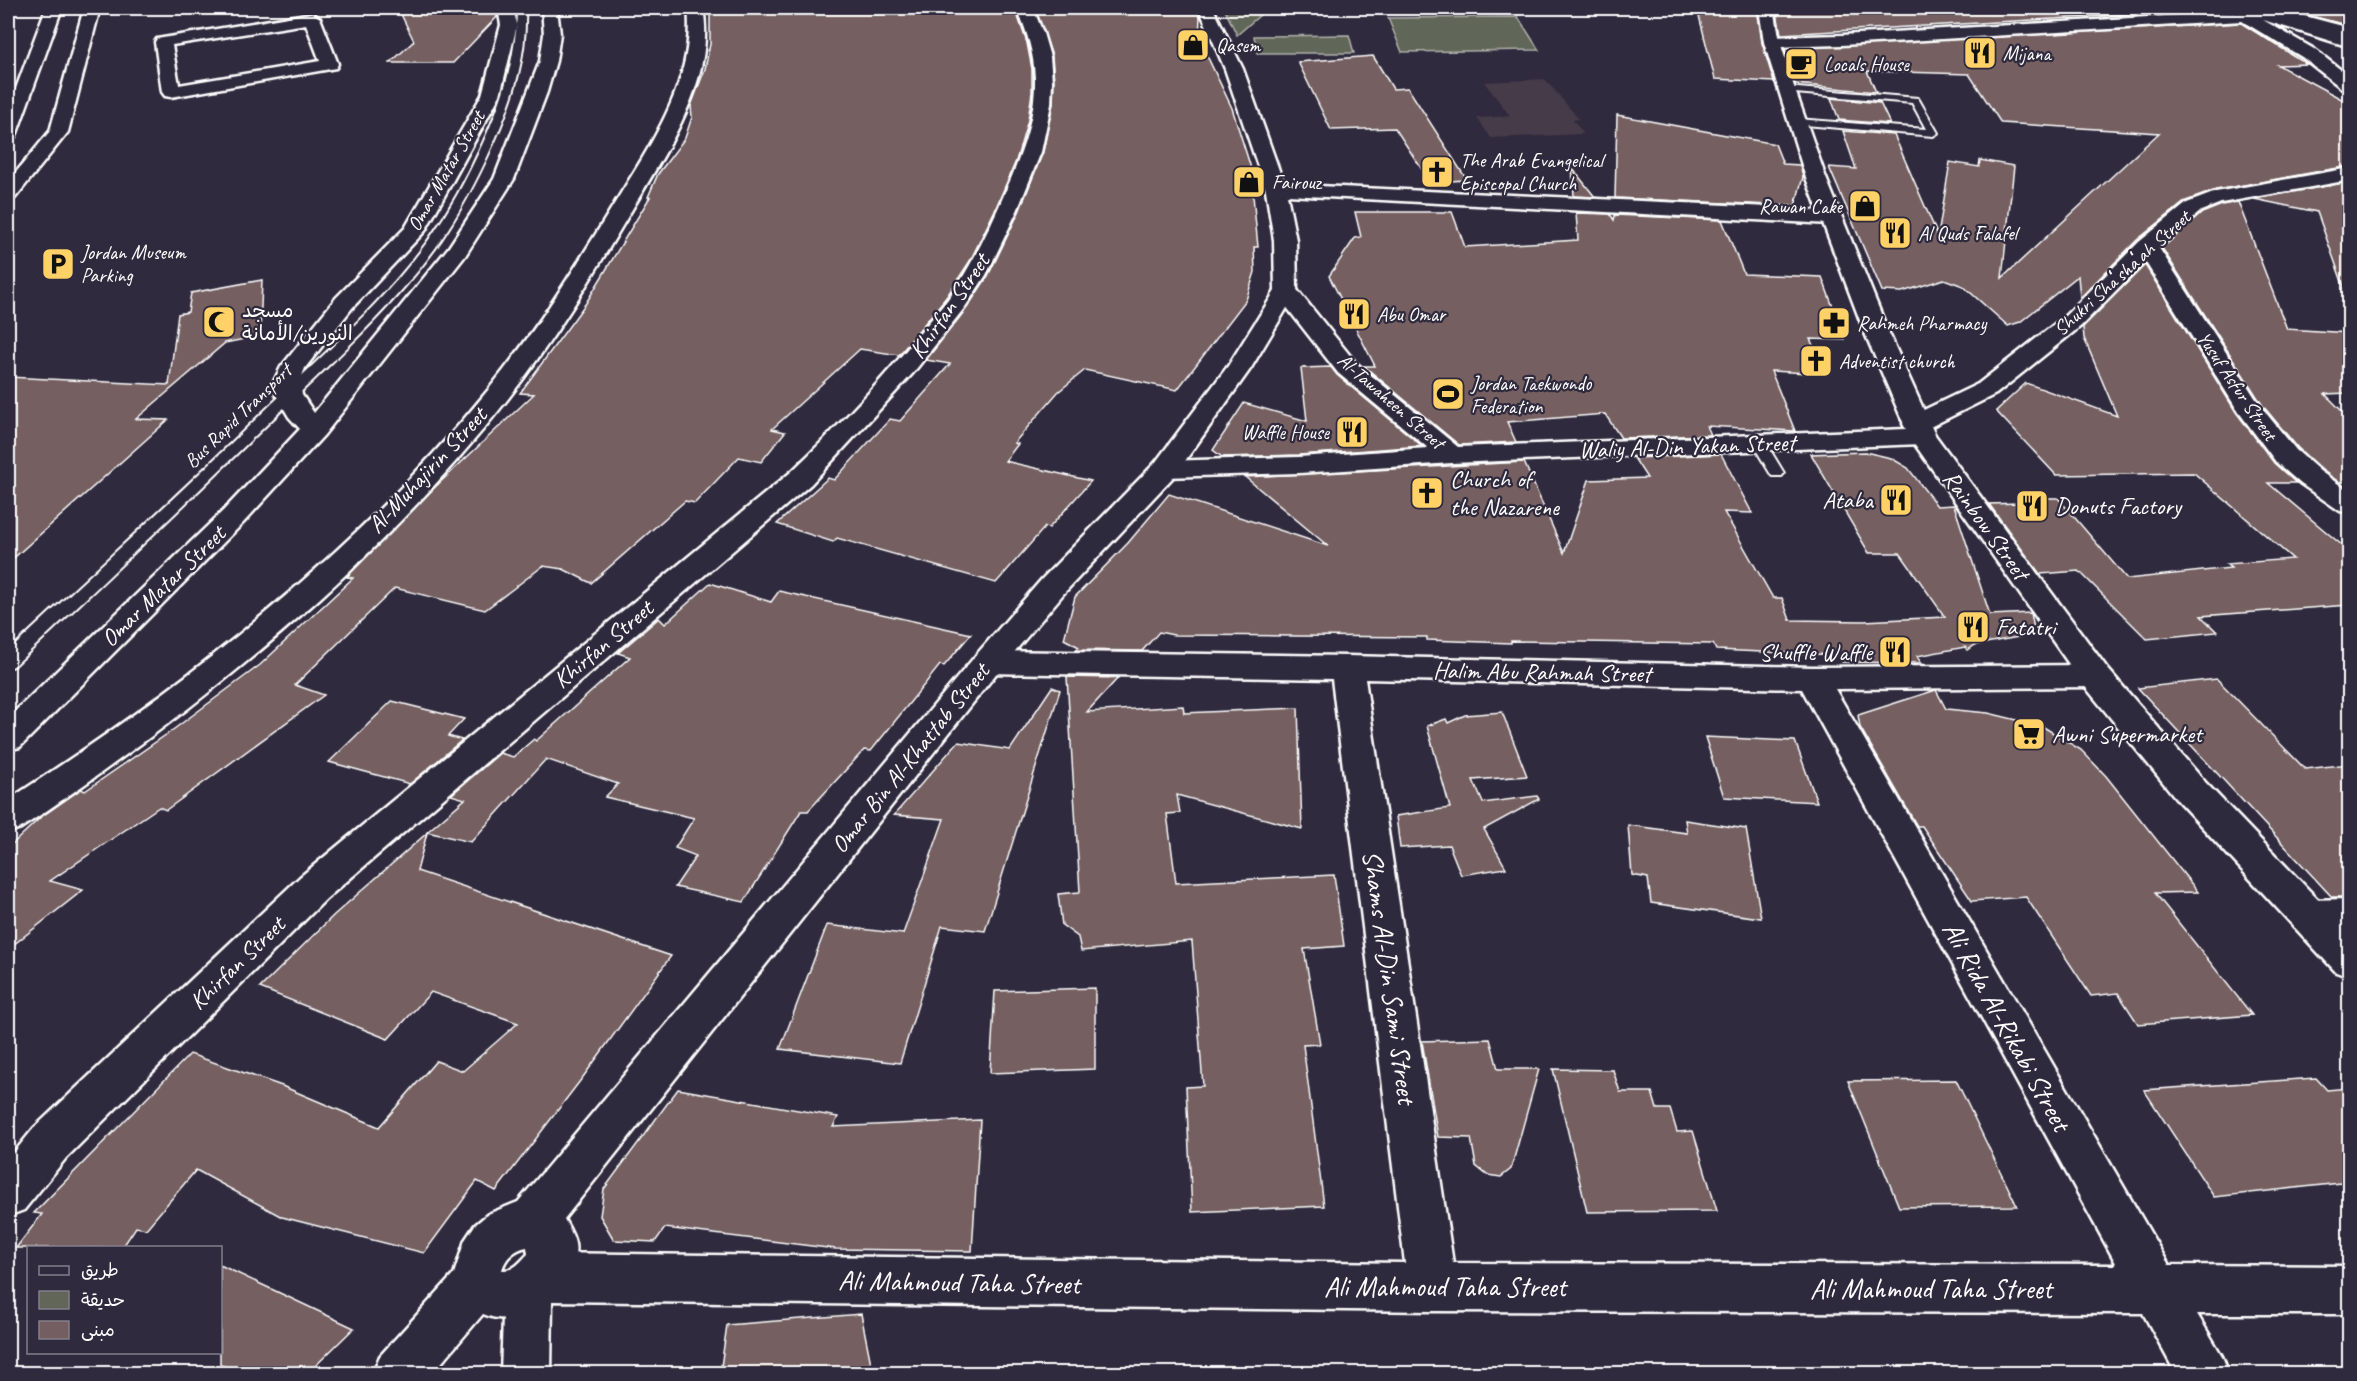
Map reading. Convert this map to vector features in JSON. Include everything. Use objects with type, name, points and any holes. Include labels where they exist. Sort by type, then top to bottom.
[{"type":"street","points":[[8,132],[54,8]]},
{"type":"street","points":[[8,194],[59,132],[92,8]]},
{"type":"street","name":"Omar Matar Street","points":[[289,395],[287,381],[292,367],[344,303],[414,231],[454,162],[491,95],[509,25],[506,8]]},
{"type":"street","name":"Omar Matar Street","points":[[8,738],[233,517],[315,429],[457,251],[504,178],[538,92],[548,61],[552,34],[550,8]]},
{"type":"street","name":"Al-Muhajirin Street","points":[[8,818],[71,778],[262,632],[387,515],[434,468],[480,416],[561,307],[654,155],[686,87],[696,46],[696,8]]},
{"type":"street","name":"Khirfan Street","points":[[8,1194],[50,1143],[314,888],[801,478],[846,435],[914,356],[970,284],[992,244],[1029,160],[1043,116],[1044,65],[1033,24],[1025,8]]},
{"type":"street","points":[[1206,8],[1234,69],[1276,190],[1285,240],[1286,291]]},
{"type":"street","name":"Rainbow Street","points":[[1766,8],[1772,42],[1786,90],[1830,218],[1919,430],[2095,676],[2192,792],[2349,960]]},
{"type":"street","points":[[1772,42],[2256,14],[2284,14],[2349,33]]},
{"type":"street","points":[[2256,14],[2349,42]]},
{"type":"street","points":[[2256,14],[2349,86]]},
{"type":"street","points":[[312,18],[330,64],[171,92],[163,42],[312,18]]},
{"type":"street","name":"Shukri Shaʻshaʻah Street","points":[[1919,430],[1987,389],[2073,321],[2147,247],[2194,207],[2210,200],[2349,174]]},
{"type":"street","points":[[1276,190],[1768,213],[1830,218]]},
{"type":"street","name":"Yusuf Asfur Street","points":[[2147,247],[2251,411],[2279,447],[2311,478],[2349,505]]},
{"type":"street","name":"Al-Tawaheen Street","points":[[1286,291],[1347,368],[1452,455]]},
{"type":"street","name":"Omar Bin Al-Khattab Street","points":[[531,1223],[988,662],[1053,586],[1165,469],[1239,369],[1286,291]]},
{"type":"street","points":[[289,395],[298,412],[315,429]]},
{"type":"street","name":"Waliy Al-Din Yakan Street","points":[[1165,469],[1299,465],[1452,455],[1759,443],[1919,430]]},
{"type":"street","name":"Halim Abu Rahmah Street","points":[[988,662],[1347,667],[1812,678],[2095,676]]},
{"type":"street","name":"Shams Al-Din Sami Street","points":[[1347,667],[1432,1287]]},
{"type":"street","name":"Ali Rida Al-Rikabi Street","points":[[1812,678],[2204,1374]]},
{"type":"street","points":[[2308,916],[2349,915]]},
{"type":"street","points":[[531,1223],[543,1228],[551,1237],[553,1249],[549,1263],[535,1283],[513,1295],[499,1296],[486,1292],[479,1282],[478,1266],[485,1250],[497,1236],[514,1226],[531,1223]]},
{"type":"street","points":[[398,1374],[479,1282]]},
{"type":"street","points":[[526,1374],[535,1283]]},
{"type":"street","name":"Ali Mahmoud Taha Street","points":[[535,1283],[2349,1290]]},
{"type":"lane","name":"Bus Rapid Transport","points":[[8,662],[289,395],[414,267],[443,229],[500,120],[522,39],[521,8]]},
{"type":"lane","points":[[1786,90],[1915,100],[1934,133],[1797,122]]},
{"type":"lane","points":[[1759,443],[1777,473]]},
{"type":"shaded area","points":[[1366,8],[1514,8],[1518,14],[1367,13]]},
{"type":"shaded area","points":[[1545,79],[1579,119],[1573,120],[1584,134],[1491,138],[1477,118],[1510,116],[1484,82]]},
{"type":"green space","points":[[1224,8],[1268,8],[1237,35]]},
{"type":"green space","points":[[1518,17],[1539,50],[1402,52],[1388,18]]},
{"type":"green space","points":[[1349,35],[1354,53],[1257,53],[1254,36]]},
{"type":"building","points":[[398,8],[496,8],[497,17],[453,63],[390,63],[414,41]]},
{"type":"building","points":[[710,8],[857,8],[857,10],[874,9],[875,14],[1015,8],[1027,43],[1032,69],[1028,120],[1016,161],[994,212],[970,261],[947,296],[899,355],[860,349],[772,429],[785,432],[761,462],[739,457],[695,503],[685,501],[591,583],[563,569],[543,566],[485,610],[395,588],[295,685],[324,695],[166,810],[159,807],[50,881],[83,890],[8,949],[8,848],[41,817],[81,789],[85,791],[260,665],[353,578],[347,577],[433,489],[534,394],[520,393],[586,303],[650,197],[648,197],[658,174],[685,138],[692,117],[691,106],[705,69],[710,44]]},
{"type":"building","points":[[1035,8],[1197,8],[1200,16],[1199,39],[1232,108],[1250,165],[1258,247],[1254,247],[1255,272],[1246,300],[1177,390],[1085,370],[1058,392],[1014,443],[1018,444],[1005,461],[1091,481],[1049,528],[1045,527],[996,583],[837,538],[833,542],[777,524],[828,478],[834,480],[890,419],[900,421],[950,364],[926,360],[967,308],[988,276],[1019,212],[1043,152],[1053,104],[1054,81],[1052,56]]},
{"type":"building","points":[[1697,8],[1757,8],[1762,43],[1774,82],[1715,79]]},
{"type":"building","points":[[1776,8],[2024,8],[2031,12],[2049,12],[2111,8],[2249,8],[1781,34]]},
{"type":"building","points":[[2286,8],[2349,8],[2349,26],[2289,10]]},
{"type":"building","points":[[2241,23],[2307,64],[2278,65],[2349,103],[2349,166],[2216,190],[2186,201],[2137,240],[2080,298],[2078,276],[2020,322],[2008,326],[1963,286],[1944,279],[1902,292],[1882,291],[1829,167],[1856,169],[1843,131],[1894,135],[1938,236],[1950,162],[1979,167],[1980,160],[2014,166],[2002,278],[2159,133],[2001,123],[1969,74],[1867,71],[1876,92],[1795,84],[1785,49]]},
{"type":"building","points":[[1373,56],[1393,89],[1408,88],[1467,180],[1430,182],[1395,128],[1331,130],[1298,62]]},
{"type":"building","points":[[1831,98],[1880,103],[1890,124],[1839,120]]},
{"type":"building","points":[[1617,115],[1775,144],[1783,164],[1800,165],[1803,177],[1795,206],[1615,198]]},
{"type":"building","points":[[1572,168],[1595,197],[1574,196]]},
{"type":"building","points":[[2349,182],[2349,289],[2345,290],[2317,212],[2254,199]]},
{"type":"building","points":[[2238,202],[2287,329],[2349,333],[2349,393],[2325,394],[2349,418],[2349,481],[2339,482],[2322,470],[2298,448],[2263,406],[2162,248],[2202,213],[2222,205]]},
{"type":"building","points":[[1355,212],[1452,212],[1465,247],[1578,240],[1576,213],[1610,214],[1614,220],[1615,215],[1722,220],[1744,274],[1822,277],[1845,340],[1810,339],[1827,374],[1771,371],[1795,431],[1707,426],[1711,435],[1621,438],[1605,414],[1507,422],[1516,442],[1459,445],[1364,366],[1375,366],[1329,276],[1355,238],[1361,237]]},
{"type":"building","points":[[2145,265],[2236,412],[2274,463],[2296,483],[2268,483],[2349,551],[2349,605],[2201,616],[2217,632],[2147,639],[2079,571],[2040,574],[1989,504],[2020,503],[2021,498],[2058,498],[2127,579],[2231,568],[2226,564],[2293,559],[2194,473],[2056,475],[1996,411],[2026,383],[2117,416],[2084,338],[2083,327]]},
{"type":"building","points":[[262,280],[260,336],[225,343],[136,419],[168,420],[8,563],[8,377],[169,385],[178,314],[188,312],[191,293]]},
{"type":"building","points":[[1331,367],[1337,375],[1422,446],[1299,455],[1222,457],[1213,450],[1244,403],[1307,421],[1301,368]]},
{"type":"building","points":[[1865,452],[1891,458],[1908,468],[1937,506],[1954,505],[1990,615],[2031,613],[2035,634],[1975,645],[1968,650],[1965,647],[1917,656],[1921,663],[1842,662],[1839,655],[1716,650],[1713,644],[1511,641],[1511,643],[1427,640],[1427,637],[1174,635],[1159,632],[1142,651],[1076,650],[1079,647],[1064,639],[1075,597],[1128,543],[1169,494],[1328,546],[1245,477],[1524,462],[1564,553],[1589,480],[1647,478],[1634,458],[1721,454],[1752,513],[1724,512],[1773,598],[1782,598],[1790,620],[1864,621],[1945,617],[1900,553],[1869,553],[1811,454]]},
{"type":"building","points":[[710,583],[771,602],[779,591],[971,634],[944,666],[940,665],[871,751],[864,750],[808,811],[801,811],[744,902],[675,887],[696,856],[675,848],[694,818],[605,797],[618,784],[546,759],[471,842],[427,832],[465,799],[451,795],[500,753],[513,757],[534,739],[536,741],[630,657],[618,653],[659,618],[665,624]]},
{"type":"building","points":[[1067,677],[1118,678],[1087,712],[1183,706],[1184,713],[1298,708],[1302,829],[1177,795],[1180,813],[1167,814],[1176,883],[1334,875],[1344,946],[1304,949],[1320,1044],[1303,1045],[1324,1206],[1192,1212],[1186,1087],[1203,1086],[1192,941],[1081,951],[1078,937],[1062,925],[1058,894],[1080,892]]},
{"type":"building","points":[[2217,679],[2305,769],[2349,764],[2349,897],[2332,897],[2138,688]]},
{"type":"building","points":[[1052,687],[1060,690],[985,931],[942,926],[900,1063],[780,1049],[827,925],[903,934],[944,819],[894,815],[958,742],[1010,750]]},
{"type":"building","points":[[1936,690],[1946,709],[1988,713],[2042,726],[2081,750],[2106,776],[2198,892],[2155,893],[2252,1015],[2138,1024],[2118,993],[2091,996],[2026,897],[1972,901],[1922,826],[1917,826],[1860,727],[1858,715]]},
{"type":"building","points":[[392,701],[464,719],[448,736],[462,740],[410,784],[329,762]]},
{"type":"building","points":[[1502,712],[1527,776],[1473,780],[1483,803],[1537,796],[1539,799],[1484,829],[1506,868],[1461,875],[1449,845],[1400,848],[1396,816],[1450,808],[1427,726],[1446,719],[1448,723],[1465,715]]},
{"type":"building","points":[[1705,737],[1795,741],[1817,802],[1724,797]]},
{"type":"building","points":[[1685,820],[1746,829],[1761,918],[1651,903],[1648,878],[1632,875],[1628,825],[1687,833]]},
{"type":"building","points":[[427,833],[417,871],[671,956],[496,1191],[477,1181],[424,1253],[282,1217],[196,1170],[146,1229],[136,1227],[123,1246],[16,1248],[42,1214],[34,1213],[190,1054],[282,1086],[379,1127],[436,1061],[463,1071],[518,1023],[431,992],[388,1039],[260,988],[334,915]]},
{"type":"building","points":[[1095,988],[1095,1069],[990,1073],[995,991]]},
{"type":"building","points":[[1490,1039],[1498,1069],[1539,1069],[1511,1169],[1501,1177],[1487,1175],[1476,1166],[1471,1138],[1438,1137],[1422,1041]]},
{"type":"building","points":[[1553,1069],[1613,1070],[1620,1092],[1652,1092],[1657,1109],[1670,1109],[1677,1132],[1693,1131],[1717,1211],[1587,1212]]},
{"type":"building","points":[[2316,1078],[2327,1090],[2349,1088],[2349,1182],[2214,1197],[2144,1090]]},
{"type":"building","points":[[1956,1080],[2017,1206],[1899,1207],[1848,1081]]},
{"type":"building","points":[[678,1089],[838,1117],[833,1127],[980,1120],[972,1251],[836,1249],[665,1228],[655,1242],[614,1240],[600,1216],[604,1189]]},
{"type":"building","points":[[222,1266],[354,1328],[307,1374],[258,1374],[220,1365]]},
{"type":"building","points":[[861,1314],[873,1374],[720,1374],[727,1325]]},
{"type":"place","name":"Qasem","points":[[1193,45]]},
{"type":"place","name":"Mijana","points":[[1980,53]]},
{"type":"place","name":"Locals House","points":[[1801,64]]},
{"type":"place","name":"The Arab Evangelical Episcopal Church","points":[[1437,172]]},
{"type":"place","name":"Fairouz","points":[[1249,182]]},
{"type":"place","name":"Rawan Cake","points":[[1865,206]]},
{"type":"place","name":"Al Quds Falafel","points":[[1895,233]]},
{"type":"place","name":"Jordan Museum Parking","points":[[58,264]]},
{"type":"place","name":"Abu Omar","points":[[1354,314]]},
{"type":"place","name":"مسجد النورين/الأمانة","points":[[219,322]]},
{"type":"place","name":"Rahmeh Pharmacy","points":[[1834,323]]},
{"type":"place","name":"Adventist church","points":[[1816,361]]},
{"type":"place","name":"Jordan Taekwondo Federation","points":[[1448,394]]},
{"type":"place","name":"Waffle House","points":[[1352,432]]},
{"type":"place","name":"Church of the Nazarene","points":[[1427,493]]},
{"type":"place","name":"Ataba","points":[[1896,500]]},
{"type":"place","name":"Donuts Factory","points":[[2032,506]]},
{"type":"place","name":"Fatatri","points":[[1973,627]]},
{"type":"place","name":"Shuffle Waffle","points":[[1895,652]]},
{"type":"place","name":"Awni Supermarket","points":[[2029,734]]}]
